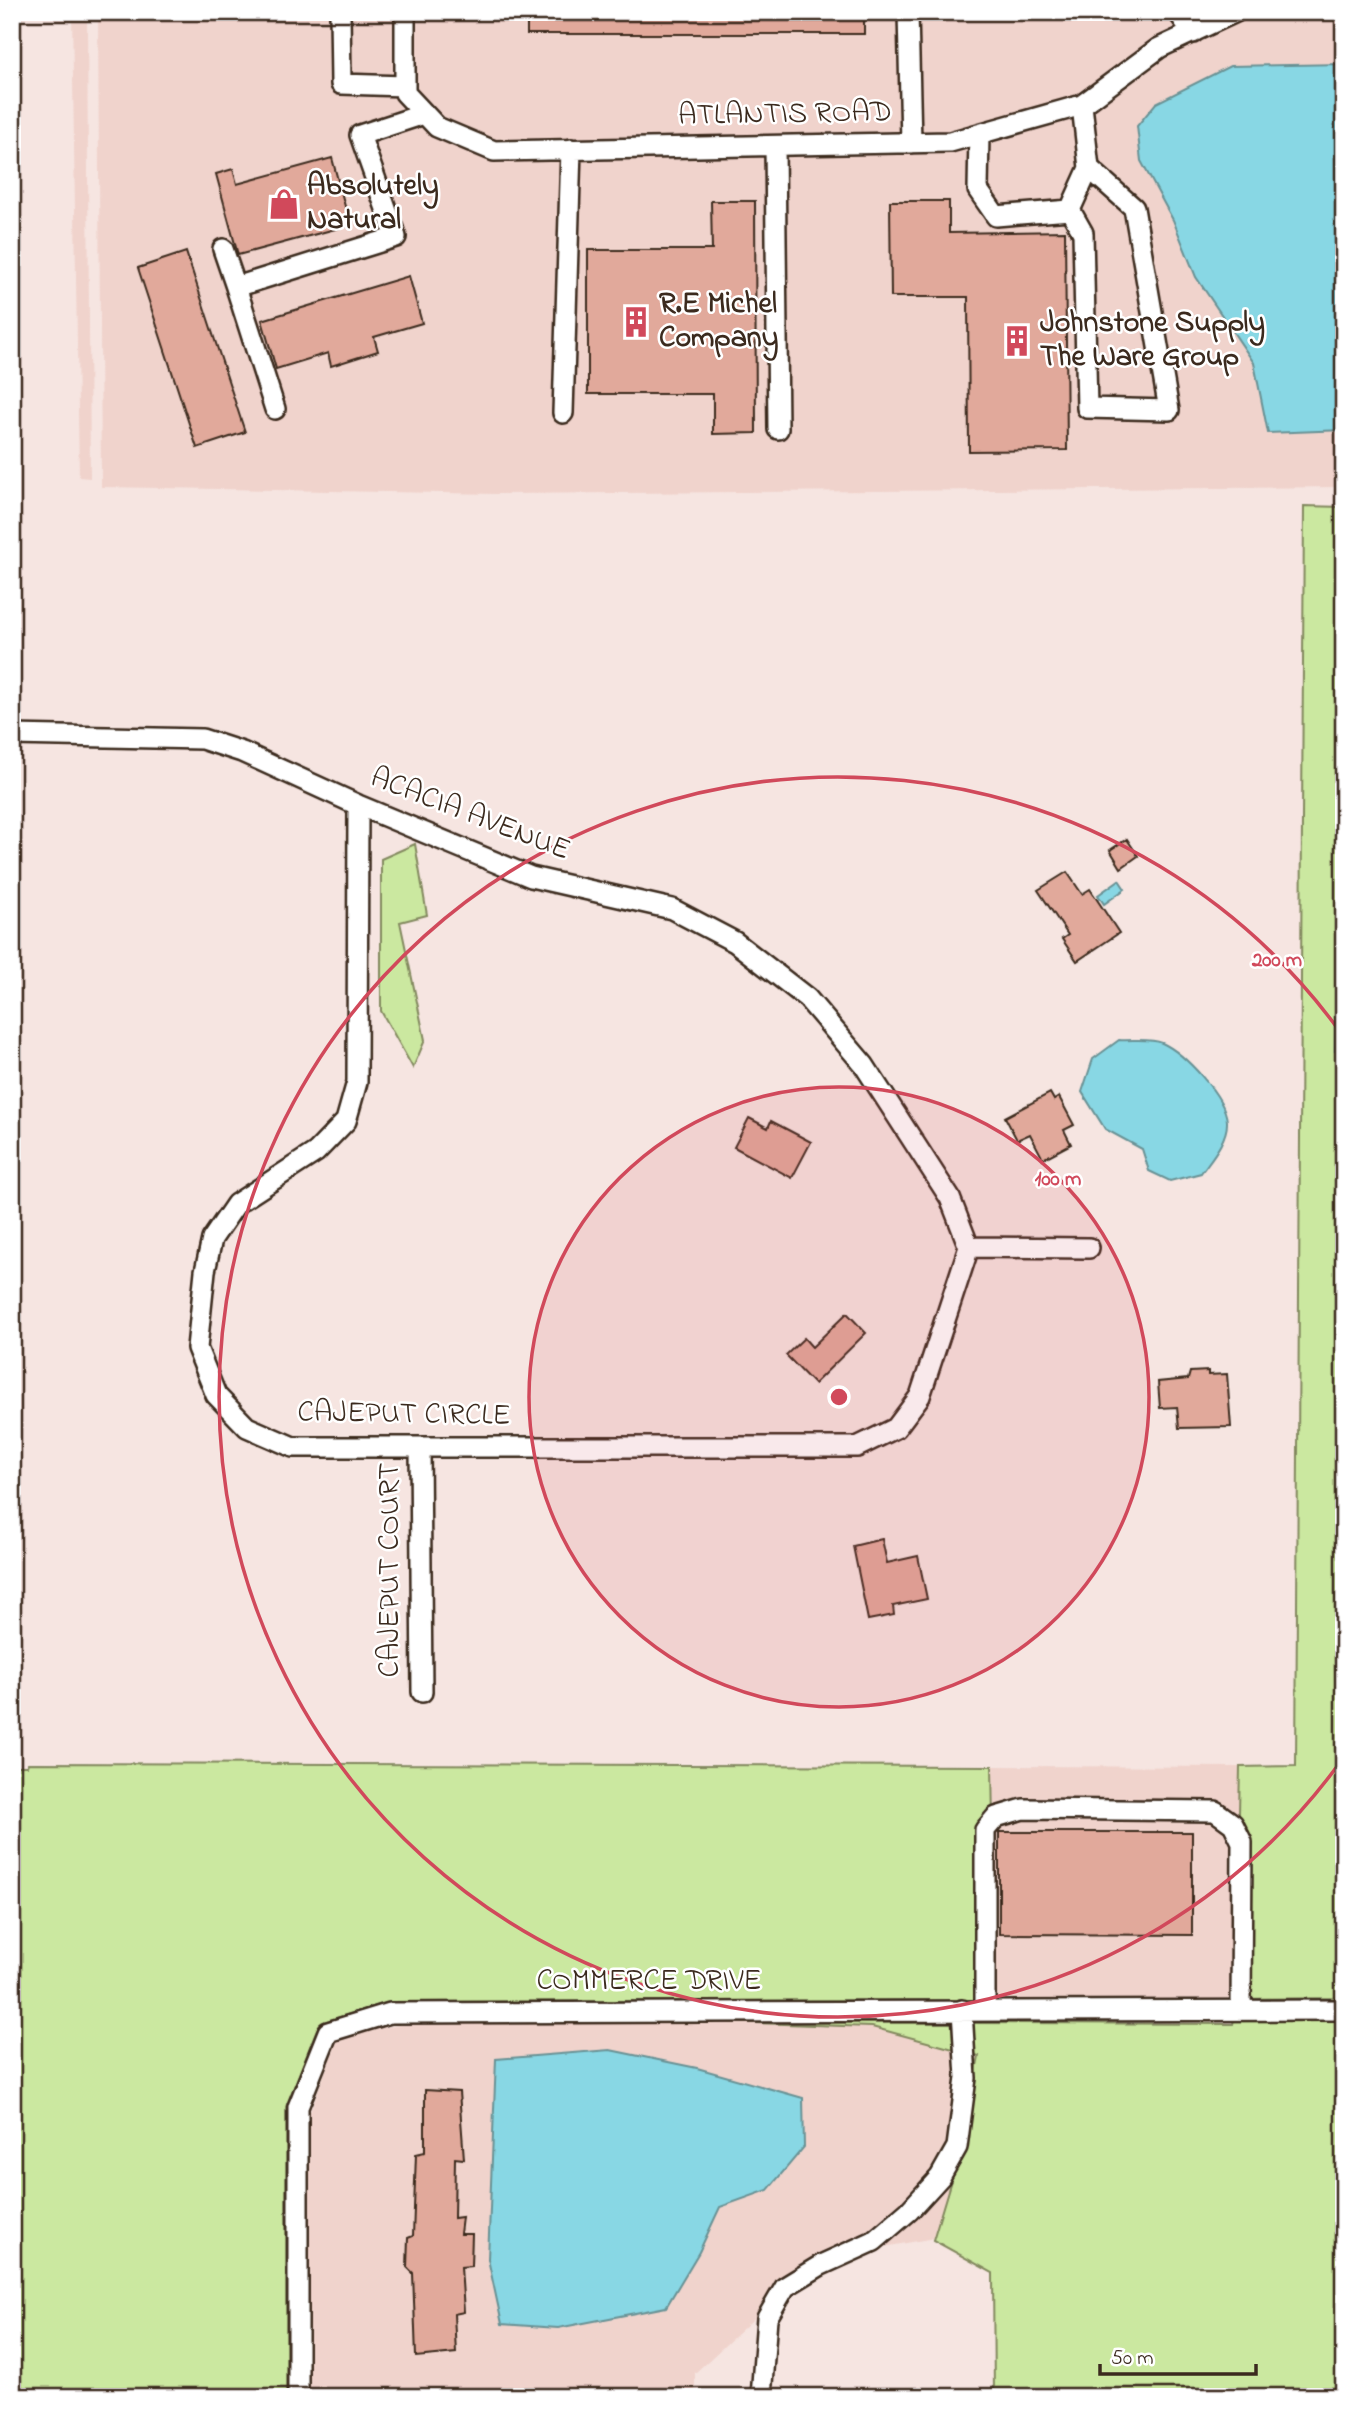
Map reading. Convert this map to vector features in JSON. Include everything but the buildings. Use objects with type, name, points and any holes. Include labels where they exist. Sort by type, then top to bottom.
[{"type":"street","points":[[340,12],[341,84],[405,86],[405,12]]},
{"type":"street","points":[[908,12],[911,143]]},
{"type":"street","points":[[1178,12],[1193,33]]},
{"type":"street","name":"ATLANTIS ROAD","points":[[405,86],[405,93],[437,127],[494,151],[950,142],[1082,105],[1159,48],[1236,12]]},
{"type":"street","points":[[1070,209],[1088,168],[1082,105]]},
{"type":"street","points":[[236,287],[396,237],[360,135],[424,114]]},
{"type":"street","points":[[979,134],[978,190],[996,216],[1070,209]]},
{"type":"street","points":[[775,146],[778,429]]},
{"type":"street","points":[[562,413],[571,149]]},
{"type":"street","points":[[1070,209],[1083,233],[1087,408],[1169,410],[1134,208],[1088,168]]},
{"type":"street","points":[[223,249],[275,409]]},
{"type":"street","name":"ACACIA AVENUE","points":[[12,735],[202,739],[242,751],[358,805],[531,877],[672,909],[735,942],[807,998],[864,1065],[950,1198],[969,1247]]},
{"type":"street","name":"CAJEPUT CIRCLE","points":[[358,805],[357,1082],[346,1121],[316,1152],[236,1204],[212,1239],[205,1271],[197,1348],[216,1395],[247,1427],[293,1447],[857,1447],[896,1429],[920,1396],[969,1247]]},
{"type":"street","points":[[969,1247],[1089,1248]]},
{"type":"street","name":"CAJEPUT COURT","points":[[420,1447],[422,1692]]},
{"type":"street","points":[[985,2010],[985,1830],[996,1817],[1023,1809],[1215,1811],[1234,1824],[1242,1842],[1241,2010]]},
{"type":"street","points":[[761,2397],[767,2318],[785,2287],[821,2265],[874,2241],[925,2194],[940,2177],[957,2147],[966,2078],[962,2010]]},
{"type":"street","name":"COMMERCE DRIVE","points":[[298,2397],[298,2107],[328,2032],[390,2012],[1344,2010]]},
{"type":"shaded area","points":[[72,12],[87,12],[90,478],[79,477]]},
{"type":"shaded area","points":[[98,12],[1344,12],[1344,487],[498,494],[101,487]]},
{"type":"shaded area","points":[[992,1766],[1240,1767],[1235,1999],[996,2000]]},
{"type":"shaded area","points":[[724,2022],[872,2027],[979,2056],[961,2147],[934,2238],[818,2259],[695,2373],[695,2397],[310,2397],[310,2112],[337,2041],[368,2030],[414,2023]],"holes":[[[496,2059],[768,2190],[720,2207],[699,2252]]]},
{"type":"green space","points":[[1304,506],[1344,507],[1344,1998],[1235,1999],[1240,1767],[1296,1766]]},
{"type":"green space","points":[[415,844],[427,915],[400,922],[425,1040],[413,1068],[381,1011],[381,859]]},
{"type":"green space","points":[[28,1763],[992,1766],[996,2000],[390,2002],[324,2022],[317,2029],[286,2107],[286,2397],[12,2397],[12,1766],[27,1766]]},
{"type":"green space","points":[[1234,2020],[1344,2020],[1344,2397],[994,2397],[993,2273],[933,2240],[961,2147],[979,2056],[872,2027],[724,2022],[1233,2024]]},
{"type":"water","points":[[1344,64],[1344,430],[1268,433],[1254,363],[1196,277],[1173,220],[1141,161],[1137,126],[1156,103],[1230,66]]},
{"type":"water","points":[[1119,880],[1125,889],[1104,904],[1098,895]]},
{"type":"water","points":[[1344,931],[1344,1052],[1335,1051],[1338,932]]},
{"type":"water","points":[[1119,1040],[1152,1041],[1171,1048],[1192,1065],[1219,1100],[1225,1111],[1227,1128],[1218,1149],[1201,1173],[1170,1181],[1149,1171],[1142,1149],[1105,1129],[1082,1092],[1093,1059]]},
{"type":"water","points":[[610,2050],[697,2068],[803,2098],[804,2147],[768,2190],[720,2207],[699,2252],[666,2307],[558,2328],[502,2324],[488,2259],[496,2059]]},
{"type":"place","name":"Absolutely Natural","points":[[284,204]]},
{"type":"place","name":"R.E Michel Company","points":[[636,322]]},
{"type":"place","name":"Johnstone Supply The Ware Group","points":[[1017,341]]}]
